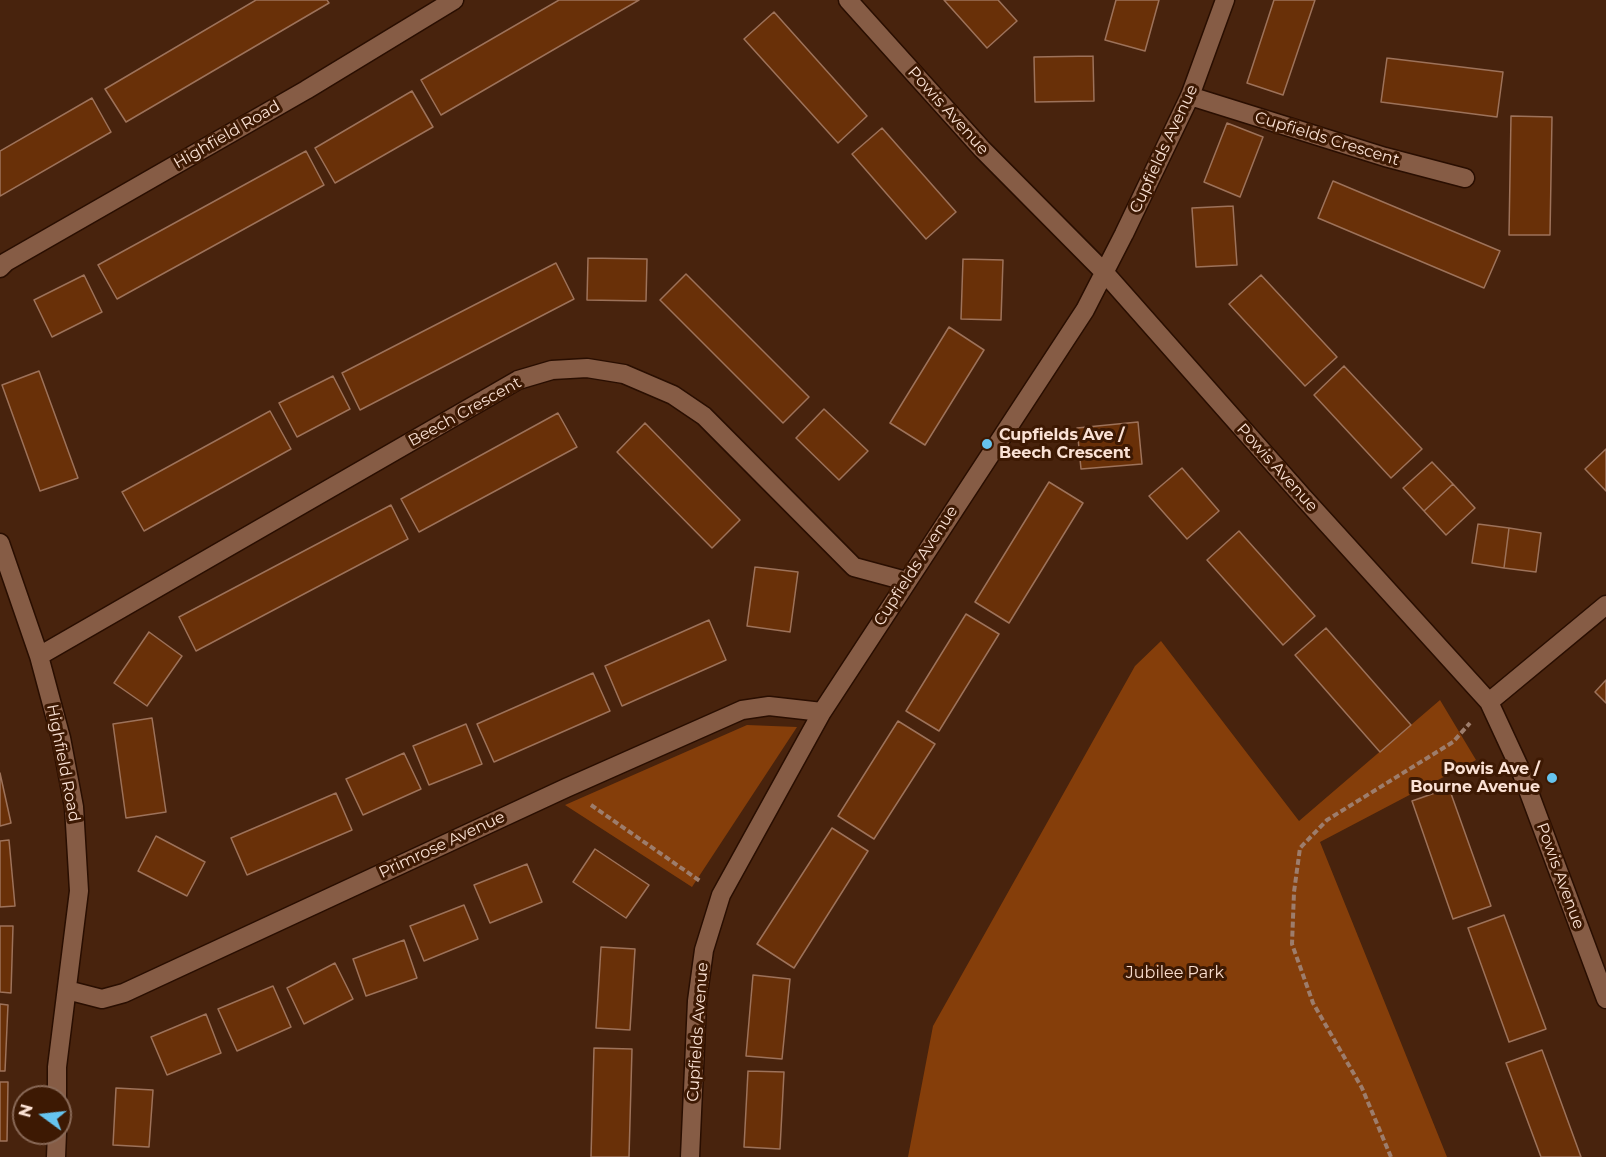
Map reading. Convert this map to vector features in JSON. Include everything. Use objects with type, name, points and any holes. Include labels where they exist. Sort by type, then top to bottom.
[{"type":"street","name":"Highfield Road","points":[[0,268],[6,262],[306,90],[454,0]]},
{"type":"street","name":"Powis Avenue","points":[[848,0],[982,149],[1104,272],[1310,505],[1489,702],[1521,771],[1606,999]]},
{"type":"street","name":"Cupfields Avenue","points":[[690,1157],[698,1001],[704,950],[721,895],[822,712],[1085,310],[1190,96],[1225,0]]},
{"type":"street","name":"Cupfields Crescent","points":[[1190,96],[1384,157],[1465,178]]},
{"type":"street","name":"Beech Crescent","points":[[39,656],[518,380],[552,370],[587,368],[624,374],[673,395],[704,416],[854,567],[906,581]]},
{"type":"street","name":"Highfield Road","points":[[0,543],[39,656],[61,738],[74,807],[79,891],[57,1066],[57,1085]]},
{"type":"street","points":[[1489,702],[1606,605]]},
{"type":"street","name":"Primrose Avenue","points":[[67,990],[102,999],[124,993],[566,788],[742,710],[769,706],[822,712]]},
{"type":"path","points":[[1391,1157],[1362,1088],[1313,1003],[1292,944],[1294,892],[1300,848],[1327,820],[1453,742],[1489,702]]},
{"type":"path","points":[[566,788],[721,895]]},
{"type":"green space","name":"Jubilee Park","points":[[1161,641],[1299,821],[1440,700],[1476,760],[1320,842],[1447,1157],[908,1157],[933,1026],[1135,666]]},
{"type":"green space","points":[[747,725],[797,727],[692,887],[565,805]]},
{"type":"building","points":[[256,0],[327,0],[329,3],[126,122],[105,89]]},
{"type":"building","points":[[559,0],[639,0],[441,115],[421,80]]},
{"type":"building","points":[[944,0],[998,0],[1017,21],[987,48]]},
{"type":"building","points":[[1116,0],[1159,0],[1145,51],[1105,40]]},
{"type":"building","points":[[1274,0],[1315,0],[1283,95],[1247,83]]},
{"type":"building","points":[[774,12],[867,116],[838,143],[744,39]]},
{"type":"building","points":[[1093,56],[1094,101],[1035,102],[1034,57]]},
{"type":"building","points":[[1387,58],[1503,72],[1497,117],[1381,102]]},
{"type":"building","points":[[412,91],[433,127],[335,183],[315,148]]},
{"type":"building","points":[[92,98],[111,132],[0,196],[0,151]]},
{"type":"building","points":[[1511,116],[1552,117],[1550,235],[1509,235]]},
{"type":"building","points":[[1227,123],[1263,137],[1240,197],[1204,182]]},
{"type":"building","points":[[882,128],[956,212],[926,239],[852,154]]},
{"type":"building","points":[[306,151],[324,185],[117,299],[98,265]]},
{"type":"building","points":[[1333,181],[1500,251],[1484,288],[1318,218]]},
{"type":"building","points":[[1233,206],[1237,265],[1196,267],[1192,208]]},
{"type":"building","points":[[588,258],[647,259],[646,301],[587,300]]},
{"type":"building","points":[[963,259],[1003,260],[1001,320],[961,319]]},
{"type":"building","points":[[556,263],[574,299],[360,410],[342,373]]},
{"type":"building","points":[[686,274],[809,397],[783,423],[660,300]]},
{"type":"building","points":[[84,275],[102,312],[52,337],[34,300]]},
{"type":"building","points":[[1261,275],[1337,357],[1305,386],[1229,304]]},
{"type":"building","points":[[949,327],[984,350],[925,445],[890,423]]},
{"type":"building","points":[[1344,366],[1422,449],[1391,478],[1314,395]]},
{"type":"building","points":[[39,371],[78,478],[40,491],[2,385]]},
{"type":"building","points":[[333,376],[350,409],[297,437],[279,403]]},
{"type":"building","points":[[824,409],[868,451],[839,480],[796,438]]},
{"type":"building","points":[[270,411],[291,449],[144,531],[122,492]]},
{"type":"building","points":[[558,413],[577,447],[419,532],[401,499]]},
{"type":"building","points":[[1138,422],[1142,464],[1081,469],[1077,428]]},
{"type":"building","points":[[645,423],[740,520],[712,548],[617,452]]},
{"type":"building","points":[[1606,449],[1606,491],[1585,469]]},
{"type":"building","points":[[1432,462],[1453,484],[1424,511],[1403,488]]},
{"type":"building","points":[[1182,468],[1219,511],[1187,539],[1149,496]]},
{"type":"building","points":[[1049,482],[1083,503],[1009,623],[975,602]]},
{"type":"building","points":[[1453,484],[1475,508],[1446,535],[1424,511]]},
{"type":"building","points":[[391,505],[408,539],[196,651],[179,617]]},
{"type":"building","points":[[1478,524],[1509,528],[1504,568],[1472,563]]},
{"type":"building","points":[[1509,528],[1541,533],[1536,572],[1504,568]]},
{"type":"building","points":[[1239,531],[1315,616],[1283,645],[1207,560]]},
{"type":"building","points":[[755,567],[798,572],[790,632],[747,626]]},
{"type":"building","points":[[966,614],[999,634],[939,731],[906,711]]},
{"type":"building","points":[[709,620],[726,660],[622,706],[605,666]]},
{"type":"building","points":[[1326,628],[1411,725],[1380,752],[1295,655]]},
{"type":"building","points":[[149,632],[182,656],[147,706],[114,683]]},
{"type":"building","points":[[593,673],[610,711],[494,762],[477,724]]},
{"type":"building","points":[[1606,680],[1606,703],[1595,692]]},
{"type":"building","points":[[152,718],[166,812],[126,818],[113,724]]},
{"type":"building","points":[[898,721],[935,744],[874,839],[838,816]]},
{"type":"building","points":[[466,724],[482,764],[429,785],[413,746]]},
{"type":"building","points":[[404,753],[421,789],[363,815],[346,779]]},
{"type":"building","points":[[0,773],[11,823],[0,826]]},
{"type":"building","points":[[1449,788],[1491,906],[1453,919],[1412,801]]},
{"type":"building","points":[[336,793],[352,830],[247,875],[231,838]]},
{"type":"building","points":[[832,828],[868,851],[794,968],[757,944]]},
{"type":"building","points":[[156,836],[205,862],[187,896],[138,871]]},
{"type":"building","points":[[9,840],[15,906],[0,907],[0,841]]},
{"type":"building","points":[[595,849],[649,885],[626,918],[573,882]]},
{"type":"building","points":[[527,864],[542,902],[490,923],[474,885]]},
{"type":"building","points":[[464,905],[478,939],[424,961],[410,926]]},
{"type":"building","points":[[1504,915],[1546,1029],[1509,1042],[1468,928]]},
{"type":"building","points":[[0,926],[13,926],[11,993],[0,992]]},
{"type":"building","points":[[404,940],[417,978],[366,996],[353,959]]},
{"type":"building","points":[[601,947],[635,949],[630,1030],[596,1028]]},
{"type":"building","points":[[335,963],[353,999],[304,1024],[287,988]]},
{"type":"building","points":[[753,975],[790,979],[782,1059],[746,1056]]},
{"type":"building","points":[[273,986],[291,1027],[237,1051],[218,1009]]},
{"type":"building","points":[[0,1004],[8,1005],[5,1071],[0,1071]]},
{"type":"building","points":[[206,1014],[221,1053],[167,1075],[151,1037]]},
{"type":"building","points":[[594,1048],[632,1049],[629,1157],[591,1157]]},
{"type":"building","points":[[1542,1050],[1581,1157],[1541,1157],[1506,1063]]},
{"type":"building","points":[[748,1071],[784,1072],[780,1149],[744,1147]]},
{"type":"building","points":[[0,1082],[8,1082],[7,1141],[0,1141]]},
{"type":"building","points":[[116,1088],[153,1090],[149,1147],[113,1145]]},
{"type":"place","name":"Cupfields Ave / Beech Crescent","points":[[987,444]]},
{"type":"place","name":"Powis Ave / Bourne Avenue","points":[[1552,778]]}]
